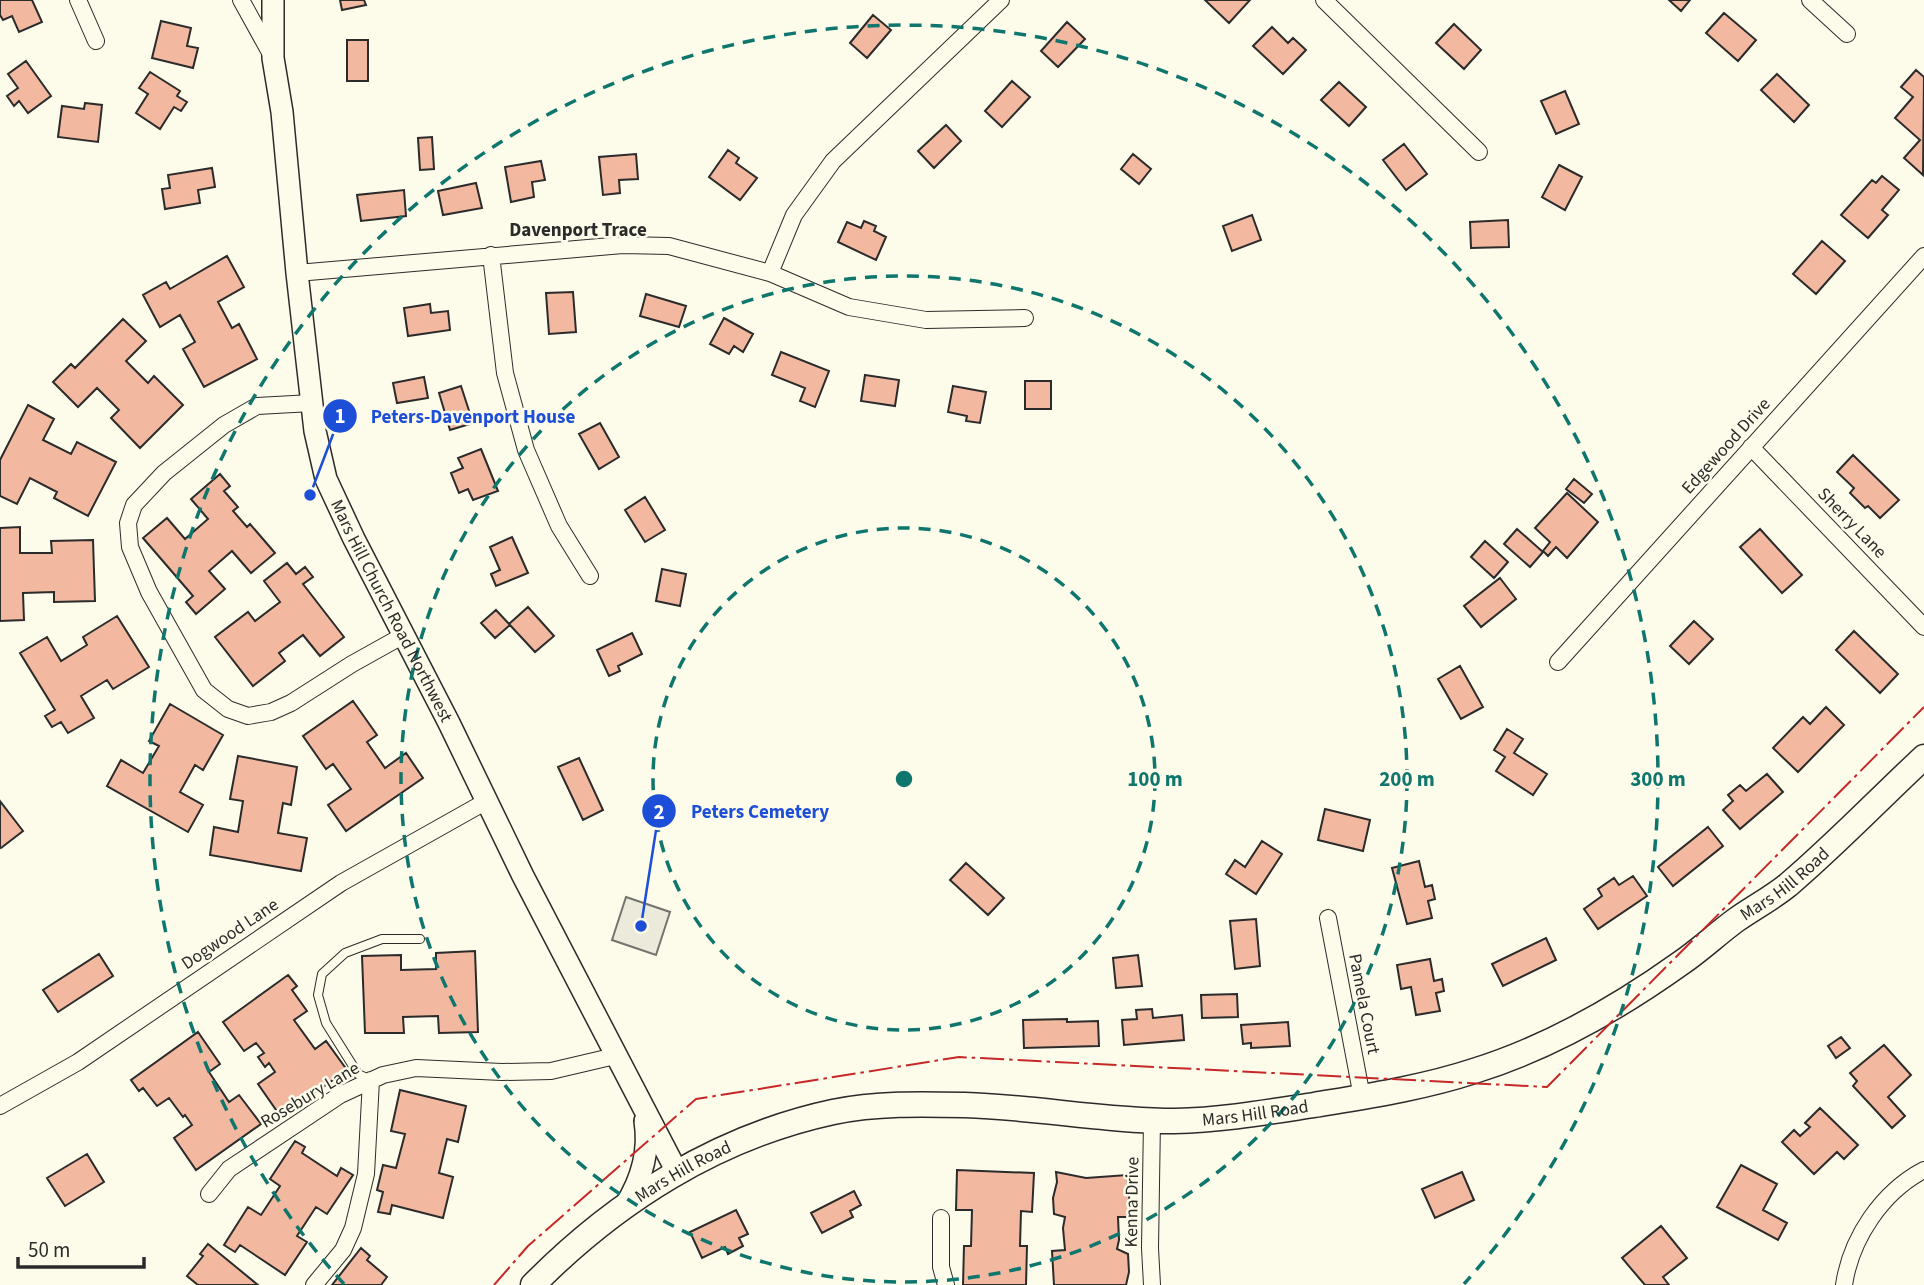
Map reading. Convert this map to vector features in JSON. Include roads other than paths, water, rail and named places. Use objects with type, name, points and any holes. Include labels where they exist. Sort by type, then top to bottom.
[{"type":"main road","name":"Mars Hill Road","points":[[533,1285],[586,1236],[625,1206],[677,1172],[726,1147],[777,1126],[835,1112],[905,1104],[970,1105],[1152,1120],[1225,1119],[1417,1087],[1498,1063],[1571,1030],[1627,1000],[1685,961],[1737,919],[1786,887],[1924,757]]},
{"type":"street","points":[[78,0],[96,41]]},
{"type":"street","points":[[241,0],[273,58]]},
{"type":"street","name":"Mars Hill Church Road Northwest","points":[[273,0],[273,58],[282,112],[315,431],[326,479],[449,723],[485,802],[677,1172]]},
{"type":"street","points":[[770,273],[794,215],[833,161],[1001,0]]},
{"type":"street","points":[[1324,0],[1479,152]]},
{"type":"street","points":[[1810,0],[1847,34]]},
{"type":"street","points":[[297,273],[623,245],[668,247],[770,273],[849,307],[926,320],[1025,318]]},
{"type":"street","points":[[491,255],[505,373],[526,450],[559,526],[590,576]]},
{"type":"street","name":"Edgewood Drive","points":[[1558,662],[1924,256]]},
{"type":"street","points":[[312,403],[257,406],[224,425],[174,465],[134,505],[128,523],[130,547],[149,592],[204,690],[228,709],[248,716],[271,712],[291,703],[404,635]]},
{"type":"street","name":"Sherry Lane","points":[[1751,447],[1924,626]]},
{"type":"street","name":"Dogwood Lane","points":[[0,1106],[78,1062],[341,883],[485,802]]},
{"type":"street","name":"Pamela Court","points":[[1328,918],[1362,1097]]},
{"type":"street","name":"Rosebury Lane","points":[[209,1194],[229,1169],[340,1095],[383,1075],[416,1068],[551,1071],[615,1056]]},
{"type":"street","points":[[314,1285],[344,1251],[353,1228],[366,1174],[371,1080]]},
{"type":"street","points":[[625,1206],[638,1181],[647,1153],[648,1140],[643,1108]]},
{"type":"street","name":"Kenna Drive","points":[[1152,1120],[1152,1285]]},
{"type":"street","points":[[1844,1285],[1865,1226],[1889,1194],[1924,1170]]},
{"type":"street","points":[[940,1218],[941,1267],[946,1285]]},
{"type":"lane","points":[[371,1080],[358,1074],[326,1023],[318,995],[322,974],[345,953],[382,939],[420,939]]},
{"type":"place","name":"Peters-Davenport House","points":[[310,495]]},
{"type":"place","name":"Peters Cemetery","points":[[641,926]]},
{"type":"district","name":"Davenport Trace","points":[[578,230]]}]
